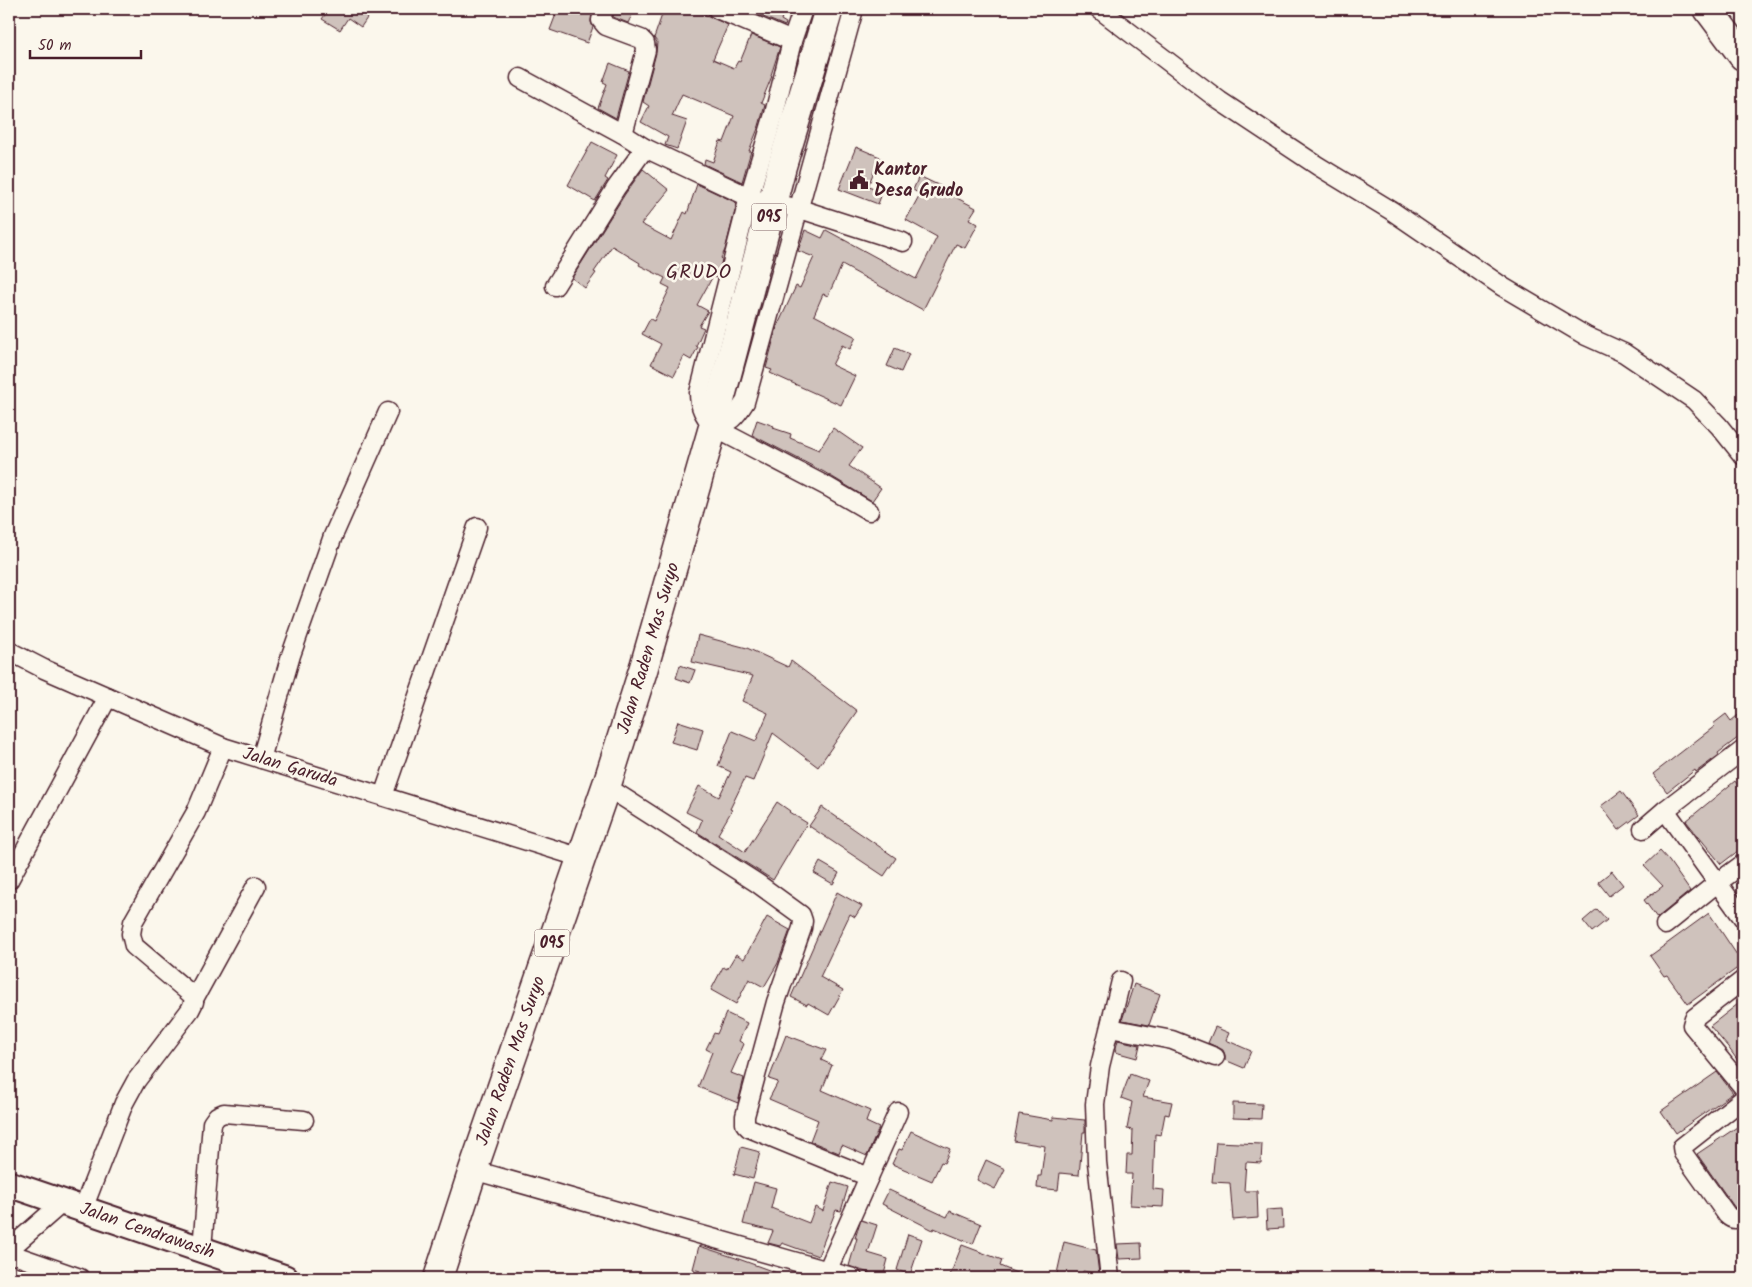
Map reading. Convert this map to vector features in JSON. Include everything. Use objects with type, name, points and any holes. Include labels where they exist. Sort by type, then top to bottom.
[{"type":"main road","name":"Jalan Raden Mas Suryo","points":[[438,1278],[473,1170],[607,787],[644,667],[713,427],[761,200],[830,9]]},
{"type":"main road","points":[[1708,9],[1743,56]]},
{"type":"street","points":[[604,9],[601,20],[606,26],[641,39],[645,43],[646,50],[623,134]]},
{"type":"street","points":[[717,9],[792,41]]},
{"type":"street","points":[[761,200],[774,114],[792,41],[804,9]]},
{"type":"street","points":[[713,427],[728,423],[736,416],[745,402],[854,9]]},
{"type":"street","points":[[1099,9],[1220,101],[1318,166],[1392,211],[1503,287],[1586,336],[1624,354],[1694,400],[1719,426],[1743,456]]},
{"type":"street","points":[[520,78],[645,148],[761,200],[800,209],[903,242]]},
{"type":"street","points":[[555,286],[616,188],[645,148]]},
{"type":"street","points":[[261,759],[291,655],[333,536],[388,412]]},
{"type":"street","points":[[713,427],[870,511]]},
{"type":"street","points":[[384,796],[477,527]]},
{"type":"street","name":"Jalan Garuda","points":[[9,651],[44,669],[222,747],[582,858]]},
{"type":"street","points":[[9,880],[108,697]]},
{"type":"street","points":[[194,999],[192,995],[134,946],[131,934],[133,922],[196,812],[222,747]]},
{"type":"street","points":[[1644,829],[1665,810],[1743,750]]},
{"type":"street","points":[[607,787],[757,883],[801,915],[803,921],[802,928],[776,1002],[745,1116],[745,1124],[749,1128],[869,1177]]},
{"type":"street","points":[[1665,810],[1743,918]]},
{"type":"street","points":[[1665,925],[1743,864]]},
{"type":"street","points":[[80,1278],[14,1255],[14,1245],[73,1206],[136,1081],[190,1010],[194,999],[256,886]]},
{"type":"street","points":[[1743,980],[1694,1018],[1692,1023],[1743,1087]]},
{"type":"street","points":[[1110,1278],[1097,1162],[1095,1104],[1100,1066],[1121,981]]},
{"type":"street","points":[[1110,1028],[1172,1040],[1215,1057]]},
{"type":"street","points":[[1743,1099],[1682,1147],[1683,1153],[1727,1215],[1735,1219],[1743,1216]]},
{"type":"street","points":[[825,1274],[898,1112]]},
{"type":"street","points":[[202,1249],[212,1123],[217,1116],[224,1113],[304,1120]]},
{"type":"street","points":[[473,1170],[825,1274],[853,1278]]},
{"type":"street","name":"Jalan Cendrawasih","points":[[9,1184],[285,1278]]},
{"type":"building","points":[[329,9],[373,9],[361,27],[348,18],[340,30],[322,19]]},
{"type":"building","points":[[558,9],[593,9],[591,22],[593,27],[587,43],[550,30]]},
{"type":"building","points":[[614,9],[635,9],[628,23],[613,17]]},
{"type":"building","points":[[664,9],[693,9],[728,25],[713,59],[734,68],[738,61],[740,62],[751,35],[780,47],[772,76],[761,103],[765,105],[749,151],[751,151],[742,182],[704,164],[705,159],[713,162],[720,141],[724,142],[734,116],[682,94],[672,116],[687,121],[677,149],[665,145],[668,137],[641,122],[649,106],[643,102],[656,53],[657,42],[654,38]]},
{"type":"building","points":[[758,9],[785,9],[781,20],[786,23],[785,26],[756,14]]},
{"type":"building","points":[[610,63],[629,71],[616,118],[598,108],[607,84],[603,82]]},
{"type":"building","points":[[592,142],[617,155],[605,178],[608,180],[595,201],[568,185]]},
{"type":"building","points":[[856,147],[880,157],[868,186],[883,191],[878,204],[839,189]]},
{"type":"building","points":[[643,169],[669,190],[641,224],[671,240],[684,212],[687,214],[697,184],[737,203],[725,250],[721,258],[719,273],[716,278],[713,276],[697,305],[708,311],[699,326],[704,328],[696,346],[698,347],[691,360],[684,356],[674,376],[651,364],[661,344],[642,334],[650,319],[654,321],[670,288],[662,284],[665,278],[639,265],[640,263],[612,246],[585,288],[572,278]]},
{"type":"building","points":[[919,176],[959,195],[957,198],[976,208],[969,219],[978,224],[965,248],[956,244],[923,310],[842,265],[828,296],[823,294],[814,315],[856,337],[850,349],[842,345],[832,365],[855,376],[841,405],[770,373],[772,370],[766,368],[777,327],[796,286],[800,288],[814,257],[798,251],[805,230],[822,238],[826,230],[916,279],[937,237],[906,220],[920,194],[913,190]]},
{"type":"building","points":[[895,348],[909,354],[901,372],[887,366]]},
{"type":"building","points":[[757,420],[791,434],[790,438],[819,450],[833,428],[862,448],[849,466],[881,488],[872,501],[824,472],[752,435]]},
{"type":"building","points":[[698,635],[747,648],[788,667],[791,661],[857,711],[818,767],[773,733],[753,781],[745,778],[730,809],[732,810],[718,834],[745,852],[777,802],[807,823],[773,880],[697,832],[702,820],[686,812],[699,786],[719,797],[731,772],[718,766],[732,731],[756,741],[768,713],[742,701],[753,676],[692,662]]},
{"type":"building","points":[[680,665],[695,670],[690,683],[676,678]]},
{"type":"building","points":[[1743,711],[1743,734],[1718,753],[1719,755],[1696,772],[1695,770],[1667,792],[1653,774],[1715,726],[1713,724],[1726,714],[1731,721]]},
{"type":"building","points":[[678,721],[703,729],[697,750],[671,742]]},
{"type":"building","points":[[1735,781],[1743,792],[1743,847],[1721,864],[1686,821]]},
{"type":"building","points":[[1621,791],[1639,815],[1619,830],[1601,806]]},
{"type":"building","points":[[822,807],[896,858],[884,876],[809,826]]},
{"type":"building","points":[[1660,851],[1690,891],[1657,918],[1644,900],[1663,886],[1644,866]]},
{"type":"building","points":[[820,862],[839,873],[833,884],[814,873]]},
{"type":"building","points":[[1612,871],[1623,885],[1609,896],[1598,882]]},
{"type":"building","points":[[837,892],[862,906],[855,917],[850,914],[820,977],[843,990],[829,1015],[808,1003],[807,1005],[791,997]]},
{"type":"building","points":[[1597,909],[1607,920],[1592,932],[1583,921]]},
{"type":"building","points":[[1709,913],[1743,964],[1688,1004],[1667,975],[1664,976],[1650,956]]},
{"type":"building","points":[[767,917],[790,930],[778,963],[764,987],[749,979],[736,1004],[711,990],[723,967],[727,969],[736,954],[744,959]]},
{"type":"building","points":[[1134,984],[1160,994],[1149,1025],[1122,1020]]},
{"type":"building","points":[[1743,1000],[1743,1068],[1710,1026]]},
{"type":"building","points":[[726,1013],[747,1023],[739,1041],[744,1044],[731,1073],[744,1078],[738,1103],[698,1087],[712,1052],[706,1049],[714,1033],[717,1034]]},
{"type":"building","points":[[1215,1027],[1229,1033],[1226,1040],[1251,1051],[1244,1068],[1225,1060],[1223,1050],[1208,1043]]},
{"type":"building","points":[[786,1035],[826,1050],[821,1060],[832,1065],[822,1090],[870,1111],[866,1122],[879,1128],[867,1156],[842,1145],[839,1153],[810,1141],[818,1120],[769,1099],[778,1082],[769,1079]]},
{"type":"building","points":[[1118,1040],[1140,1045],[1137,1058],[1115,1052]]},
{"type":"building","points":[[1717,1072],[1733,1093],[1676,1133],[1661,1111]]},
{"type":"building","points":[[1130,1074],[1149,1081],[1143,1097],[1172,1102],[1169,1115],[1165,1114],[1161,1135],[1155,1134],[1153,1189],[1164,1190],[1163,1207],[1130,1205],[1132,1174],[1126,1174],[1127,1155],[1132,1155],[1133,1130],[1127,1129],[1132,1102],[1121,1098]]},
{"type":"building","points":[[1233,1103],[1262,1104],[1261,1119],[1233,1118]]},
{"type":"building","points":[[1019,1114],[1053,1120],[1053,1117],[1085,1120],[1079,1175],[1060,1173],[1058,1190],[1037,1188],[1038,1176],[1041,1176],[1045,1146],[1014,1141]]},
{"type":"building","points":[[1743,1123],[1743,1203],[1735,1208],[1697,1154]]},
{"type":"building","points":[[911,1131],[950,1149],[944,1163],[941,1162],[932,1181],[892,1164],[899,1149],[902,1150]]},
{"type":"building","points":[[1216,1142],[1262,1144],[1261,1163],[1246,1162],[1244,1191],[1257,1191],[1258,1218],[1233,1220],[1230,1183],[1212,1182]]},
{"type":"building","points":[[741,1147],[760,1152],[753,1179],[734,1174]]},
{"type":"building","points":[[986,1160],[1005,1169],[995,1189],[977,1180]]},
{"type":"building","points":[[754,1182],[776,1188],[771,1208],[809,1223],[815,1207],[823,1211],[832,1182],[848,1187],[841,1211],[836,1210],[818,1256],[782,1243],[780,1246],[768,1243],[773,1231],[743,1224]]},
{"type":"building","points":[[889,1190],[947,1217],[950,1211],[981,1224],[973,1244],[934,1228],[933,1230],[882,1204]]},
{"type":"building","points":[[1282,1209],[1283,1228],[1267,1229],[1266,1210]]},
{"type":"building","points":[[861,1220],[877,1225],[868,1253],[888,1259],[883,1278],[849,1266]]},
{"type":"building","points":[[908,1234],[922,1239],[910,1275],[897,1270]]},
{"type":"building","points":[[1064,1242],[1096,1250],[1099,1274],[1083,1271],[1081,1278],[1056,1278]]},
{"type":"building","points":[[1141,1243],[1142,1258],[1119,1259],[1117,1244]]},
{"type":"building","points":[[962,1245],[1002,1260],[1000,1266],[1028,1278],[949,1278]]},
{"type":"building","points":[[699,1246],[788,1278],[697,1278],[700,1271],[693,1269]]},
{"type":"place","name":"Kantor Desa Grudo","points":[[859,180]]},
{"type":"district","name":"GRUDO","points":[[699,273]]}]
